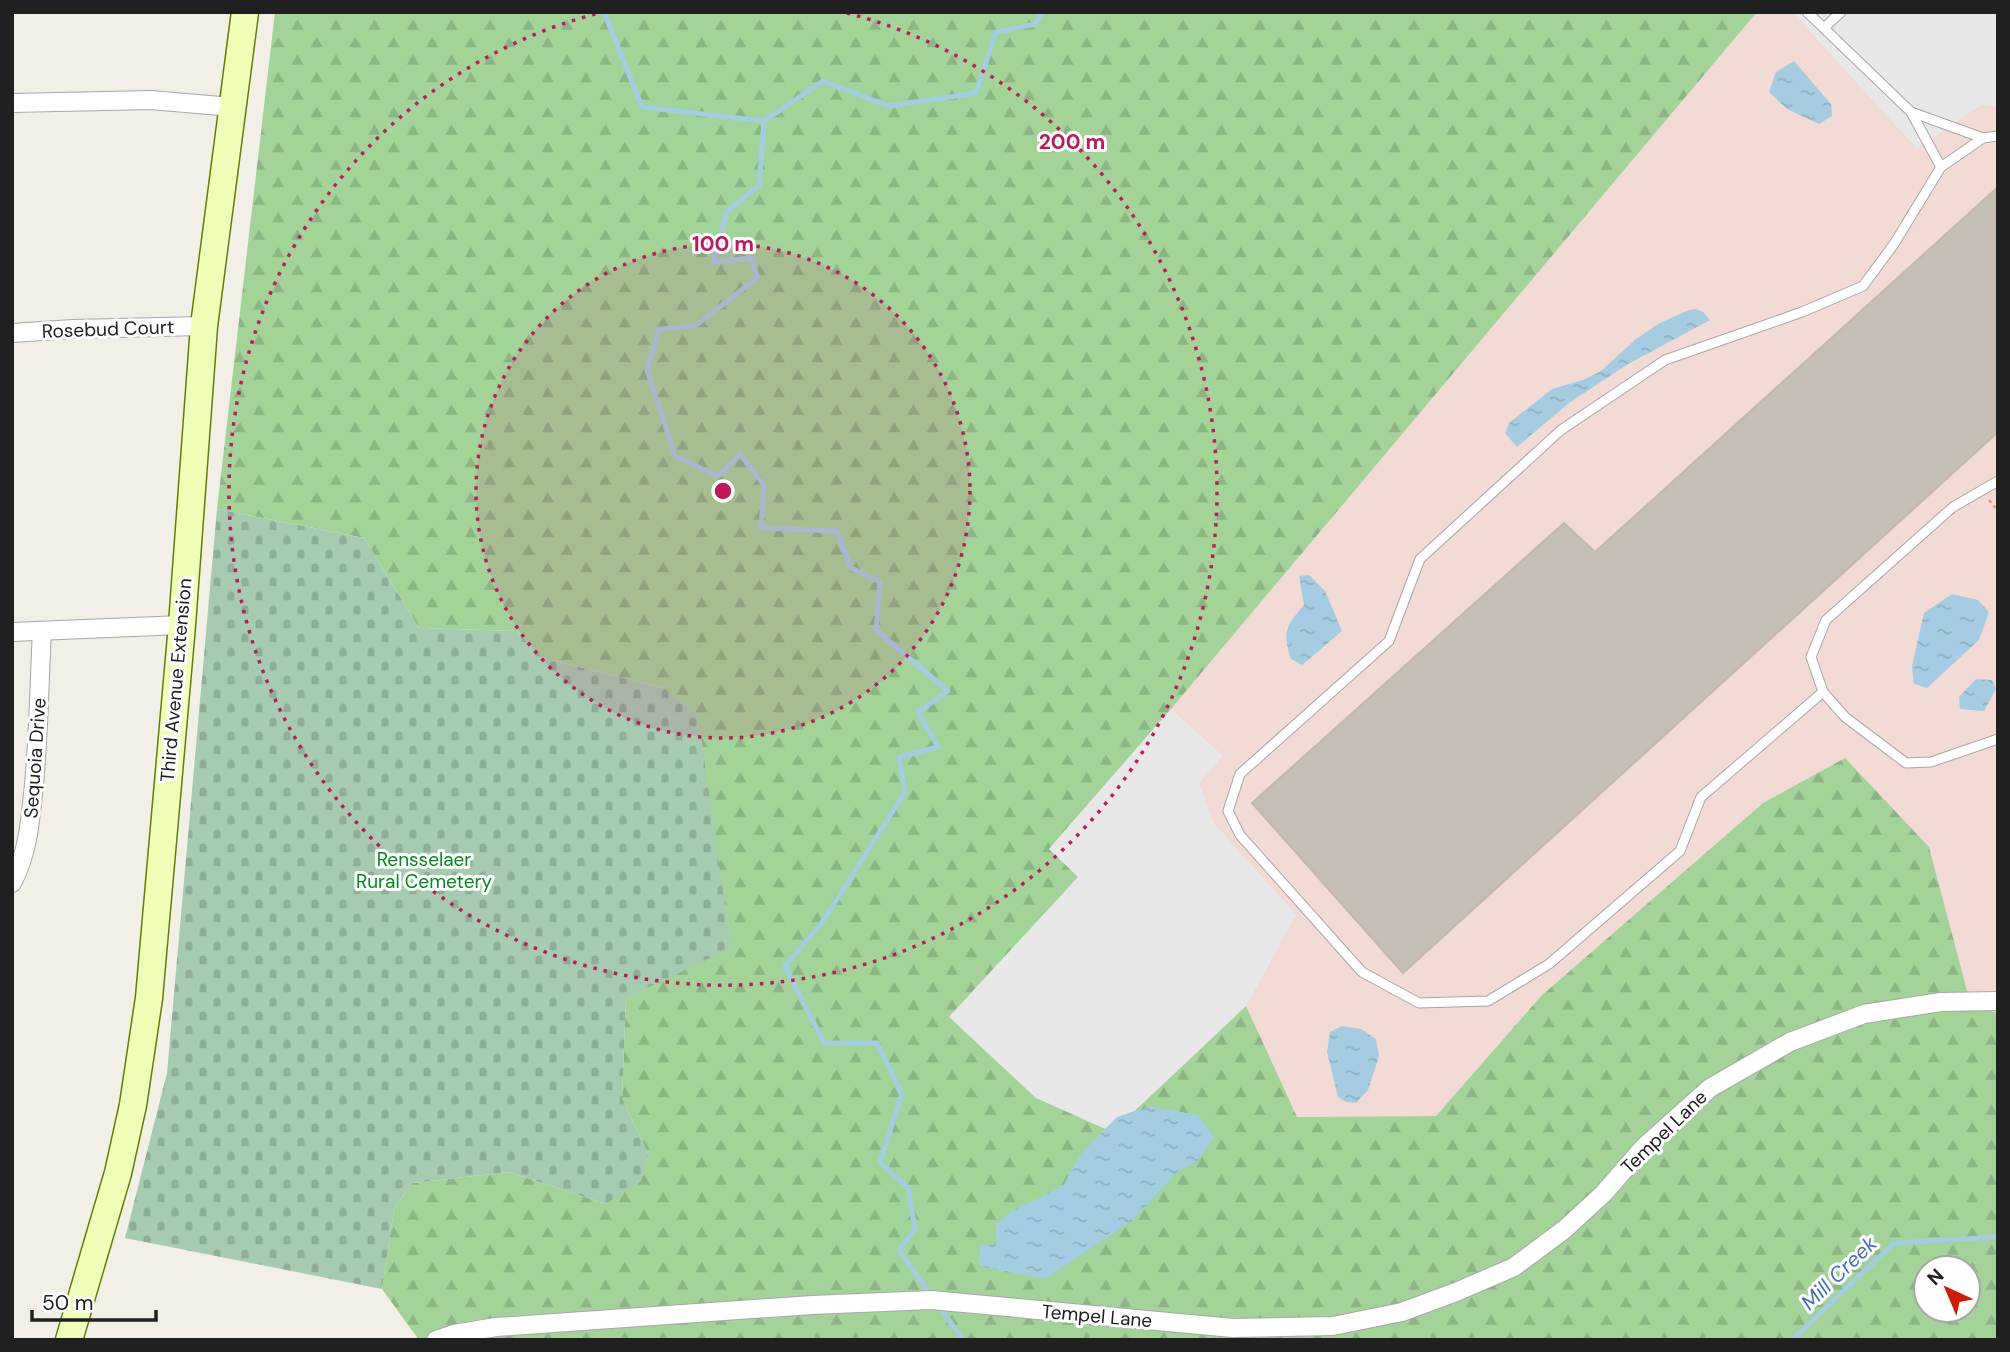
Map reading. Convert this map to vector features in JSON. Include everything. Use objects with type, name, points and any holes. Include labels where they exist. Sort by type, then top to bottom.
[{"type":"street","name":"Third Avenue Extension","points":[[69,1340],[118,1172],[135,1092],[149,998],[182,625],[204,326],[245,12]]},
{"type":"street","points":[[12,103],[151,100],[232,107]]},
{"type":"street","name":"Rosebud Court","points":[[12,332],[204,326]]},
{"type":"street","points":[[12,632],[182,625]]},
{"type":"street","name":"Sequoia Drive","points":[[12,883],[23,858],[30,830],[36,766],[42,631]]},
{"type":"street","name":"Tempel Lane","points":[[436,1340],[496,1327],[812,1305],[932,1300],[1233,1328],[1333,1326],[1402,1312],[1456,1293],[1514,1266],[1565,1229],[1604,1193],[1644,1147],[1710,1088],[1790,1042],[1864,1014],[1941,1002],[1998,1001]]},
{"type":"lane","points":[[1807,12],[1911,112],[1941,167]]},
{"type":"lane","points":[[1824,29],[1841,12]]},
{"type":"lane","points":[[1911,112],[1983,138]]},
{"type":"lane","points":[[1823,692],[1701,797],[1680,851],[1549,964],[1488,1001],[1419,1003],[1362,972],[1240,835],[1228,811],[1240,774],[1389,641],[1420,559],[1561,430],[1665,360],[1802,312],[1863,285],[1894,244],[1941,167],[1983,138],[1998,136]]},
{"type":"lane","points":[[1998,481],[1953,508],[1826,620],[1811,657],[1823,692],[1845,717],[1906,763],[1931,762],[1998,739]]},
{"type":"shaded area","points":[[1757,12],[1998,12],[1998,1013],[1971,1007],[1845,758],[1763,803],[1541,996],[1436,1116],[1297,1117],[1049,849],[1171,709]]},
{"type":"shaded area","points":[[1792,12],[1998,12],[1998,107],[1981,105],[1917,149]]},
{"type":"shaded area","points":[[1171,709],[1223,756],[1199,783],[1214,823],[1296,915],[1246,1006],[1112,1132],[1036,1098],[949,1017],[1078,877],[1049,849]]},
{"type":"green space","points":[[275,12],[1757,12],[1171,709],[1049,849],[1079,877],[949,1017],[1112,1132],[1246,1006],[1297,1117],[1436,1116],[1541,996],[1763,803],[1845,758],[1929,847],[1971,1006],[1998,1013],[1998,1340],[419,1340],[382,1289],[394,1209],[412,1183],[509,1172],[606,1204],[648,1154],[622,1098],[626,998],[664,688],[543,658],[517,631],[419,628],[364,538],[217,509]]},
{"type":"green space","name":"Rensselaer Rural Cemetery","points":[[217,509],[364,538],[419,628],[517,631],[543,658],[664,688],[698,715],[731,948],[626,998],[622,1098],[648,1154],[641,1181],[606,1204],[509,1172],[412,1183],[394,1209],[382,1289],[125,1238],[167,1073]]},
{"type":"water","points":[[1794,61],[1831,104],[1832,116],[1819,124],[1787,109],[1769,92],[1776,72]]},
{"type":"water","points":[[1695,309],[1703,312],[1710,320],[1628,364],[1569,403],[1517,447],[1505,433],[1509,423],[1552,389],[1583,380],[1601,371],[1636,339],[1660,323]]},
{"type":"water","points":[[1309,575],[1325,591],[1342,631],[1302,665],[1291,659],[1286,635],[1293,618],[1304,605],[1299,576]]},
{"type":"water","points":[[1952,594],[1978,600],[1989,612],[1979,640],[1927,688],[1914,684],[1912,666],[1924,613]]},
{"type":"water","points":[[1976,679],[1992,680],[1996,689],[1984,711],[1960,709],[1959,697]]},
{"type":"water","points":[[1342,1026],[1361,1029],[1376,1039],[1379,1056],[1368,1090],[1356,1103],[1346,1102],[1338,1097],[1327,1052],[1330,1032]]},
{"type":"water","points":[[1149,1106],[1198,1115],[1214,1137],[1197,1162],[1178,1171],[1133,1220],[1045,1279],[979,1266],[980,1246],[996,1244],[996,1224],[1010,1212],[1063,1186],[1080,1155],[1117,1117]]},
{"type":"building","points":[[1998,187],[1998,432],[1403,973],[1252,803],[1564,523],[1595,552]]},
{"type":"waterway","points":[[604,12],[642,107],[764,121],[759,186],[727,211],[713,262],[752,258],[757,278],[695,326],[659,329],[647,370],[675,456],[718,476],[740,454],[764,485],[761,528],[837,531],[851,568],[880,582],[876,630],[948,691],[918,712],[938,747],[899,757],[905,792],[823,921],[785,966],[824,1043],[877,1043],[902,1094],[880,1162],[908,1188],[915,1229],[899,1250],[931,1295]]},
{"type":"waterway","points":[[764,121],[823,81],[889,106],[976,93],[996,32],[1036,24],[1042,12]]},
{"type":"waterway","name":"Mill Creek","points":[[1792,1340],[1894,1243],[1998,1237]]},
{"type":"waterway","points":[[939,1306],[963,1340]]}]
